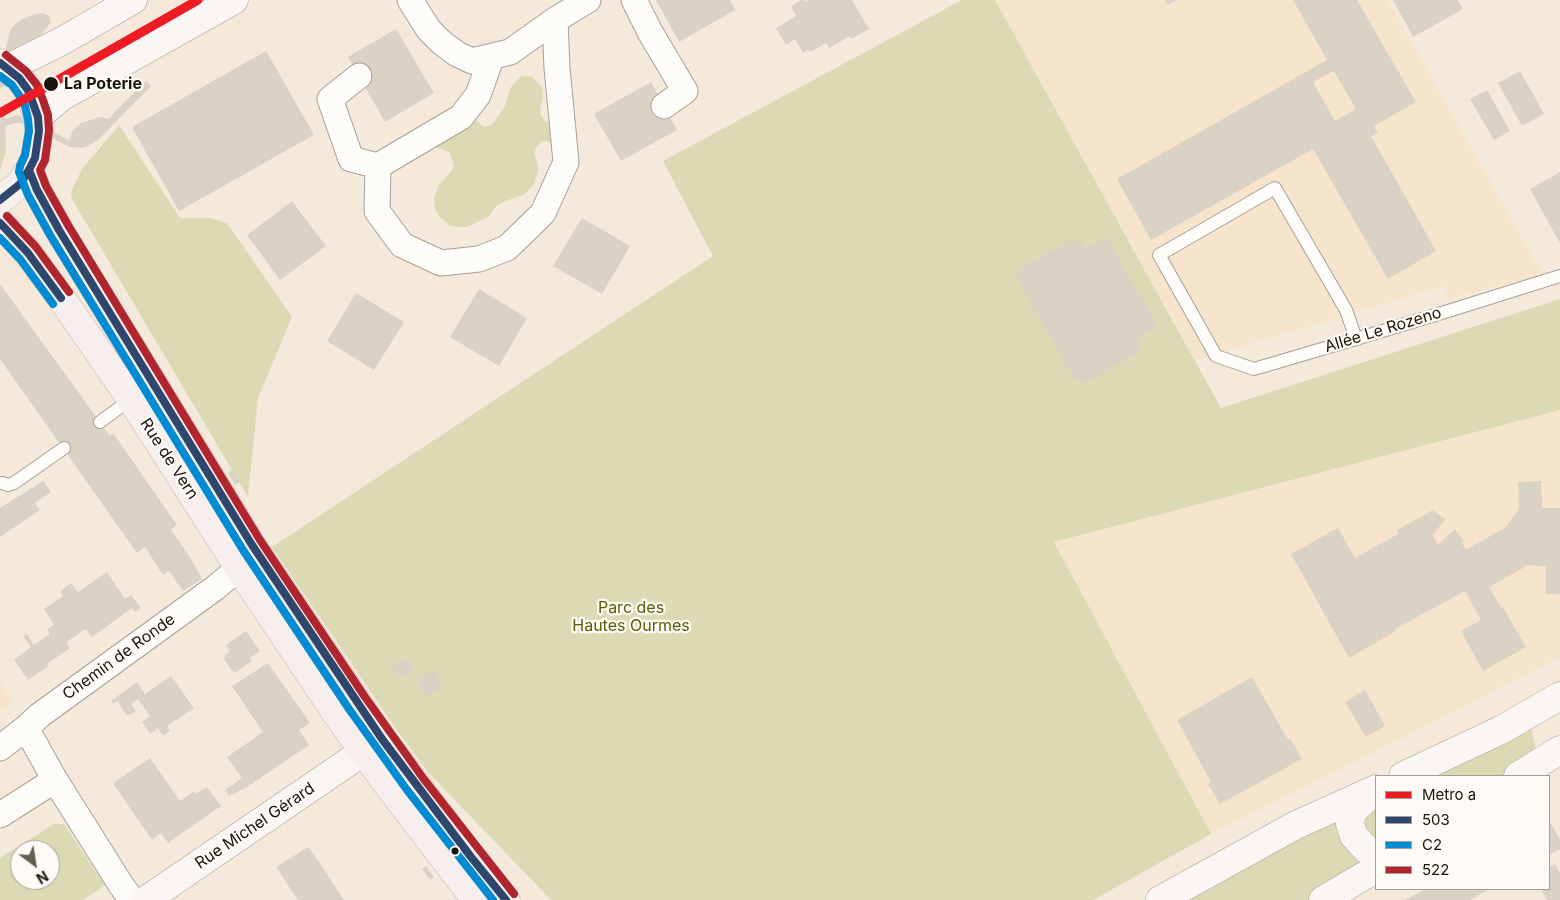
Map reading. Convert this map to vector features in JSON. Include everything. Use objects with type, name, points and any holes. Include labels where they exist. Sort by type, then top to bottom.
[{"type":"main road","points":[[0,200],[20,184],[29,170],[38,145],[38,117],[28,90],[19,78],[4,66]]},
{"type":"main road","name":"Rue de Vern","points":[[29,170],[37,190],[59,230],[373,746],[452,872],[476,900]]},
{"type":"main road","name":"Rue de Vern","points":[[0,223],[28,253],[46,277],[131,399],[239,568],[373,746],[465,850],[506,900]]},
{"type":"street","points":[[4,66],[62,41],[132,0]]},
{"type":"street","points":[[38,117],[62,97],[234,0]]},
{"type":"street","points":[[410,0],[429,30],[457,54],[472,61],[510,52],[555,20],[588,0]]},
{"type":"street","points":[[634,0],[659,26],[685,91],[664,106]]},
{"type":"street","points":[[378,166],[377,211],[402,245],[441,263],[479,259],[507,248],[543,212],[566,162],[557,68],[555,20]]},
{"type":"street","points":[[359,76],[330,99],[351,159],[378,166],[461,117],[478,95],[492,56]]},
{"type":"street","name":"Chemin de Ronde","points":[[0,748],[40,715],[215,588],[239,568]]},
{"type":"street","points":[[1405,775],[1500,730],[1560,696]]},
{"type":"street","points":[[26,728],[55,780],[120,885],[132,900]]},
{"type":"street","name":"Rue Michel Gérard","points":[[146,900],[373,746]]},
{"type":"street","points":[[1520,775],[1560,750]]},
{"type":"street","points":[[0,815],[55,780]]},
{"type":"street","points":[[1160,900],[1296,825],[1375,789]]},
{"type":"street","points":[[1375,790],[1352,812],[1350,824],[1354,836],[1366,850],[1375,854]]},
{"type":"street","points":[[1322,900],[1375,870]]},
{"type":"lane","name":"Allée Le Rozeno","points":[[1356,339],[1346,310],[1275,188],[1159,255],[1216,356],[1254,369],[1356,339],[1560,276]]},
{"type":"lane","points":[[100,422],[131,399]]},
{"type":"lane","points":[[2,483],[14,484],[64,448]]},
{"type":"shaded area","points":[[995,0],[1388,0],[1543,275],[1448,299],[1444,286],[1196,360]]},
{"type":"shaded area","points":[[1560,410],[1560,657],[1211,834],[1054,542]]},
{"type":"shaded area","points":[[0,681],[13,703],[0,712]]},
{"type":"green space","name":"Parc des Hautes Ourmes","points":[[962,0],[995,0],[1221,408],[1560,299],[1560,410],[1054,542],[1211,834],[1093,900],[551,900],[427,771],[272,547],[713,256],[663,161]]},
{"type":"green space","points":[[520,77],[532,77],[542,87],[541,115],[545,121],[553,123],[553,144],[546,141],[541,142],[534,153],[538,171],[534,184],[525,194],[496,206],[488,217],[466,227],[449,225],[438,215],[434,199],[439,185],[452,171],[454,165],[449,152],[437,146],[476,116],[477,121],[484,127],[490,126],[505,106],[511,87]]},
{"type":"green space","points":[[119,125],[180,218],[209,218],[227,223],[292,317],[258,398],[248,497],[72,199],[71,192],[82,169]]},
{"type":"green space","points":[[6,136],[6,152],[0,170],[0,153]]},
{"type":"green space","points":[[1530,723],[1537,755],[1512,775],[1418,775]]},
{"type":"green space","points":[[1375,797],[1375,846],[1371,845],[1359,810]]},
{"type":"green space","points":[[1346,809],[1369,862],[1310,900],[1180,900]]},
{"type":"green space","points":[[54,824],[64,824],[105,885],[83,900],[0,900],[0,858],[10,852],[10,890],[60,890],[60,840],[29,840]]},
{"type":"building","points":[[656,0],[730,0],[735,10],[679,42]]},
{"type":"building","points":[[801,0],[806,2],[809,0],[852,0],[869,29],[851,39],[850,36],[829,48],[826,43],[810,52],[808,50],[803,53],[795,39],[786,45],[776,28],[796,16],[791,6]]},
{"type":"building","points":[[1165,0],[1177,0],[1168,5]]},
{"type":"building","points":[[1293,0],[1357,0],[1416,102],[1374,126],[1378,132],[1371,136],[1436,251],[1388,279],[1313,149],[1151,240],[1117,179],[1327,60]],"holes":[[[1334,71],[1356,109],[1335,121],[1313,82]]]},
{"type":"building","points":[[1393,0],[1458,0],[1463,9],[1413,37]]},
{"type":"building","name":"La Poterie","points":[[43,13],[49,16],[51,22],[37,40],[21,47],[18,45],[7,87],[3,86],[0,90],[0,71],[12,27],[22,19]]},
{"type":"building","points":[[396,29],[434,93],[385,122],[348,57]]},
{"type":"building","points":[[266,51],[314,135],[179,211],[132,127]]},
{"type":"building","points":[[1520,71],[1544,114],[1522,126],[1498,83]]},
{"type":"building","name":"La Poterie","points":[[146,81],[151,86],[98,140],[88,146],[81,148],[70,147],[27,125],[14,123],[6,126],[5,141],[0,154],[0,106],[5,119],[17,115],[69,140],[73,130],[81,123],[102,117],[108,119]]},
{"type":"building","points":[[651,82],[677,130],[621,161],[594,114]]},
{"type":"building","points":[[1487,90],[1510,131],[1494,140],[1470,99]]},
{"type":"building","points":[[1560,172],[1560,243],[1530,189]]},
{"type":"building","points":[[292,201],[326,246],[280,280],[247,235]]},
{"type":"building","points":[[582,218],[630,246],[602,294],[553,266]]},
{"type":"building","points":[[1106,237],[1158,327],[1136,339],[1140,346],[1134,355],[1086,382],[1076,382],[1016,277],[1022,268],[1069,241],[1080,241],[1085,249]]},
{"type":"building","points":[[0,284],[110,436],[113,433],[177,525],[171,530],[190,557],[202,579],[183,591],[169,571],[163,575],[145,547],[137,553],[0,359]]},
{"type":"building","points":[[479,289],[527,318],[499,366],[450,337]]},
{"type":"building","points":[[356,293],[404,322],[374,370],[327,341]]},
{"type":"building","points":[[233,470],[240,482],[235,485],[228,473]]},
{"type":"building","points":[[43,481],[51,492],[35,503],[40,510],[0,537],[0,508]]},
{"type":"building","points":[[1541,481],[1542,508],[1560,508],[1560,594],[1546,594],[1546,566],[1528,565],[1489,587],[1526,647],[1483,671],[1461,631],[1481,620],[1465,591],[1395,629],[1396,631],[1349,658],[1291,554],[1338,528],[1355,558],[1398,534],[1397,530],[1433,510],[1445,519],[1433,535],[1438,545],[1455,529],[1464,542],[1462,543],[1466,550],[1506,527],[1519,508],[1518,482]]},
{"type":"building","points":[[107,572],[125,599],[131,595],[141,608],[135,612],[132,608],[92,637],[86,629],[66,642],[70,648],[47,664],[49,666],[28,680],[14,660],[31,647],[23,636],[27,634],[34,645],[50,634],[47,629],[54,625],[44,609],[63,596],[60,591],[71,583],[78,592]]},
{"type":"building","points":[[246,631],[260,651],[250,658],[252,661],[236,672],[232,671],[224,659],[225,655],[230,651],[226,645]]},
{"type":"building","points":[[402,659],[407,661],[412,667],[410,673],[404,677],[398,676],[392,666]]},
{"type":"building","points":[[268,663],[310,723],[299,730],[309,745],[247,787],[229,796],[225,790],[242,778],[227,757],[263,732],[232,686]]},
{"type":"building","points":[[434,670],[443,686],[427,696],[417,680]]},
{"type":"building","points":[[171,676],[194,708],[167,726],[170,731],[163,736],[158,728],[150,734],[142,722],[150,716],[138,699],[131,704],[136,711],[127,716],[117,701],[113,704],[111,701],[137,682],[145,694]]},
{"type":"building","points":[[1252,677],[1288,740],[1290,738],[1302,759],[1220,804],[1208,784],[1211,782],[1177,720]]},
{"type":"building","points":[[1365,690],[1385,726],[1366,737],[1345,702]]},
{"type":"building","points":[[150,758],[180,801],[194,791],[196,794],[207,787],[221,806],[168,843],[161,833],[152,840],[113,783]]},
{"type":"building","points":[[1550,822],[1560,840],[1560,849],[1550,854]]},
{"type":"building","points":[[308,847],[344,900],[298,900],[276,867]]},
{"type":"building","points":[[1555,864],[1560,873],[1560,900],[1547,900],[1542,890],[1550,890],[1550,866]]},
{"type":"building","points":[[426,866],[434,877],[430,880],[422,869]]},
{"type":"building","points":[[1423,890],[1488,890],[1470,900],[1405,900]]},
{"type":"metro line","name":"a","points":[[0,113],[198,0]]},
{"type":"transit line","name":"522","points":[[6,55],[26,71],[37,85],[43,100],[48,115],[49,131],[45,160],[40,170],[46,186],[68,225],[260,540],[365,697],[423,778],[514,894]]},
{"type":"transit line","name":"503","points":[[0,63],[19,78],[28,90],[38,117],[39,131],[35,158],[29,170],[20,184],[0,200]]},
{"type":"transit line","name":"C2","points":[[0,76],[12,85],[25,106],[29,131],[25,155],[19,172],[28,195],[50,235],[243,550],[349,709],[407,790],[493,900]]},
{"type":"transit line","name":"503","points":[[29,170],[37,190],[59,230],[252,545],[382,739],[506,900]]},
{"type":"transit line","name":"522","points":[[7,216],[36,247],[69,292]]},
{"type":"transit line","name":"503","points":[[0,223],[28,253],[61,298]]},
{"type":"transit line","name":"C2","points":[[0,238],[20,259],[53,304]]},
{"type":"place","name":"La Poterie","points":[[51,84]]}]
